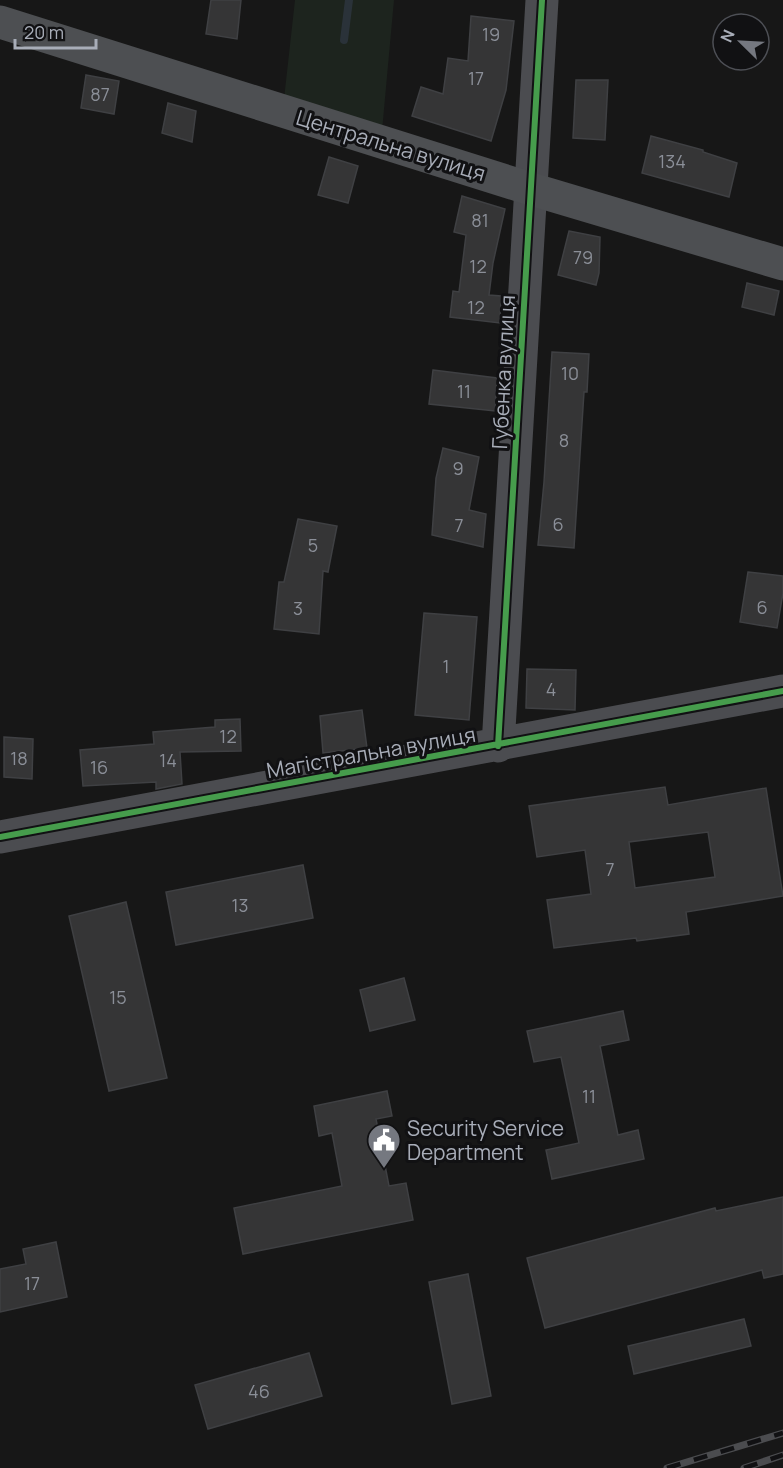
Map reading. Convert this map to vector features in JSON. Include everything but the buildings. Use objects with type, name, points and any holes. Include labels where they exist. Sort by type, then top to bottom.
[{"type":"main road","name":"Центральна вулиця","points":[[0,22],[531,189],[783,264]]},
{"type":"street","name":"Губенка вулиця","points":[[498,746],[542,0]]},
{"type":"street","name":"Магістральна вулиця","points":[[0,837],[498,746],[783,691]]},
{"type":"shaded area","points":[[295,0],[394,0],[382,131],[284,99]]},
{"type":"waterway","points":[[344,40],[349,0]]},
{"type":"railway","points":[[667,1468],[783,1433]]},
{"type":"railway","points":[[744,1468],[783,1455]]},
{"type":"cycle path","points":[[498,746],[542,0]]},
{"type":"cycle path","points":[[0,837],[783,691]]},
{"type":"place","name":"Security Service Department","points":[[384,1169]]}]
